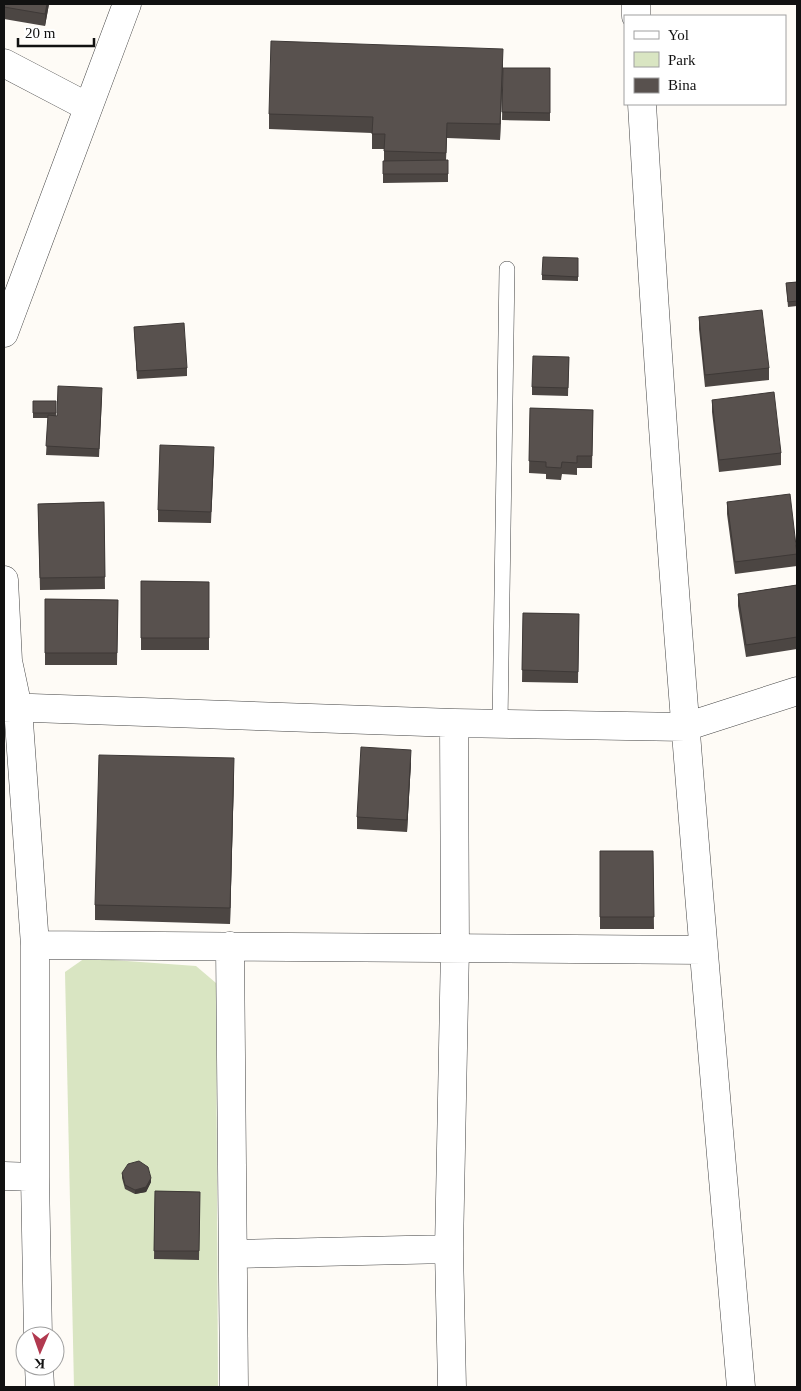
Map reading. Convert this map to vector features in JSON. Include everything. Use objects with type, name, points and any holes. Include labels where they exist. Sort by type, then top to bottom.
[{"type":"street","points":[[4,333],[127,4]]},
{"type":"street","points":[[4,63],[88,107]]},
{"type":"street","points":[[642,105],[654,316],[684,727],[742,1387]]},
{"type":"street","points":[[4,580],[11,708],[36,945],[34,1177],[38,1326]]},
{"type":"street","points":[[11,708],[454,723],[684,727],[797,691]]},
{"type":"street","points":[[452,1387],[449,1249],[455,948],[454,723]]},
{"type":"street","points":[[36,945],[703,950]]},
{"type":"street","points":[[230,946],[234,1387]]},
{"type":"street","points":[[4,1176],[34,1177]]},
{"type":"street","points":[[234,1254],[449,1249]]},
{"type":"lane","points":[[500,724],[507,269]]},
{"type":"green space","points":[[85,958],[196,966],[216,983],[218,1387],[74,1387],[65,972]]},
{"type":"building","points":[[4,4],[47,4],[45,14],[4,7]]},
{"type":"building","points":[[271,41],[503,49],[500,124],[447,123],[446,153],[384,151],[385,134],[372,134],[373,117],[269,114]]},
{"type":"building","points":[[503,68],[550,68],[550,113],[502,112]]},
{"type":"building","points":[[448,160],[448,174],[383,174],[383,161]]},
{"type":"building","points":[[543,257],[578,258],[578,277],[542,275]]},
{"type":"building","points":[[797,282],[797,301],[788,302],[786,283]]},
{"type":"building","points":[[762,310],[769,368],[705,375],[699,317]]},
{"type":"building","points":[[184,323],[187,368],[137,371],[134,327]]},
{"type":"building","points":[[533,356],[569,357],[568,388],[532,387]]},
{"type":"building","points":[[58,386],[102,388],[99,449],[46,446],[48,415],[57,416]]},
{"type":"building","points":[[774,392],[781,453],[719,460],[712,400]]},
{"type":"building","points":[[33,401],[56,401],[56,413],[33,413]]},
{"type":"building","points":[[530,408],[593,410],[592,456],[577,456],[577,463],[562,462],[561,468],[546,467],[546,462],[529,461]]},
{"type":"building","points":[[160,445],[214,447],[211,512],[158,510]]},
{"type":"building","points":[[790,494],[797,554],[735,562],[727,502]]},
{"type":"building","points":[[104,502],[105,577],[40,578],[38,504]]},
{"type":"building","points":[[141,581],[209,582],[209,638],[141,638]]},
{"type":"building","points":[[797,585],[797,637],[746,645],[738,594]]},
{"type":"building","points":[[45,599],[118,600],[117,653],[45,653]]},
{"type":"building","points":[[523,613],[579,614],[578,672],[522,670]]},
{"type":"building","points":[[361,747],[411,750],[407,820],[357,817]]},
{"type":"building","points":[[99,755],[234,758],[230,908],[95,905]]},
{"type":"building","points":[[600,851],[653,851],[654,917],[600,917]]},
{"type":"building","points":[[139,1161],[148,1167],[151,1178],[146,1187],[135,1190],[125,1185],[122,1173],[128,1164]]},
{"type":"building","points":[[155,1191],[200,1192],[199,1251],[154,1251]]}]
